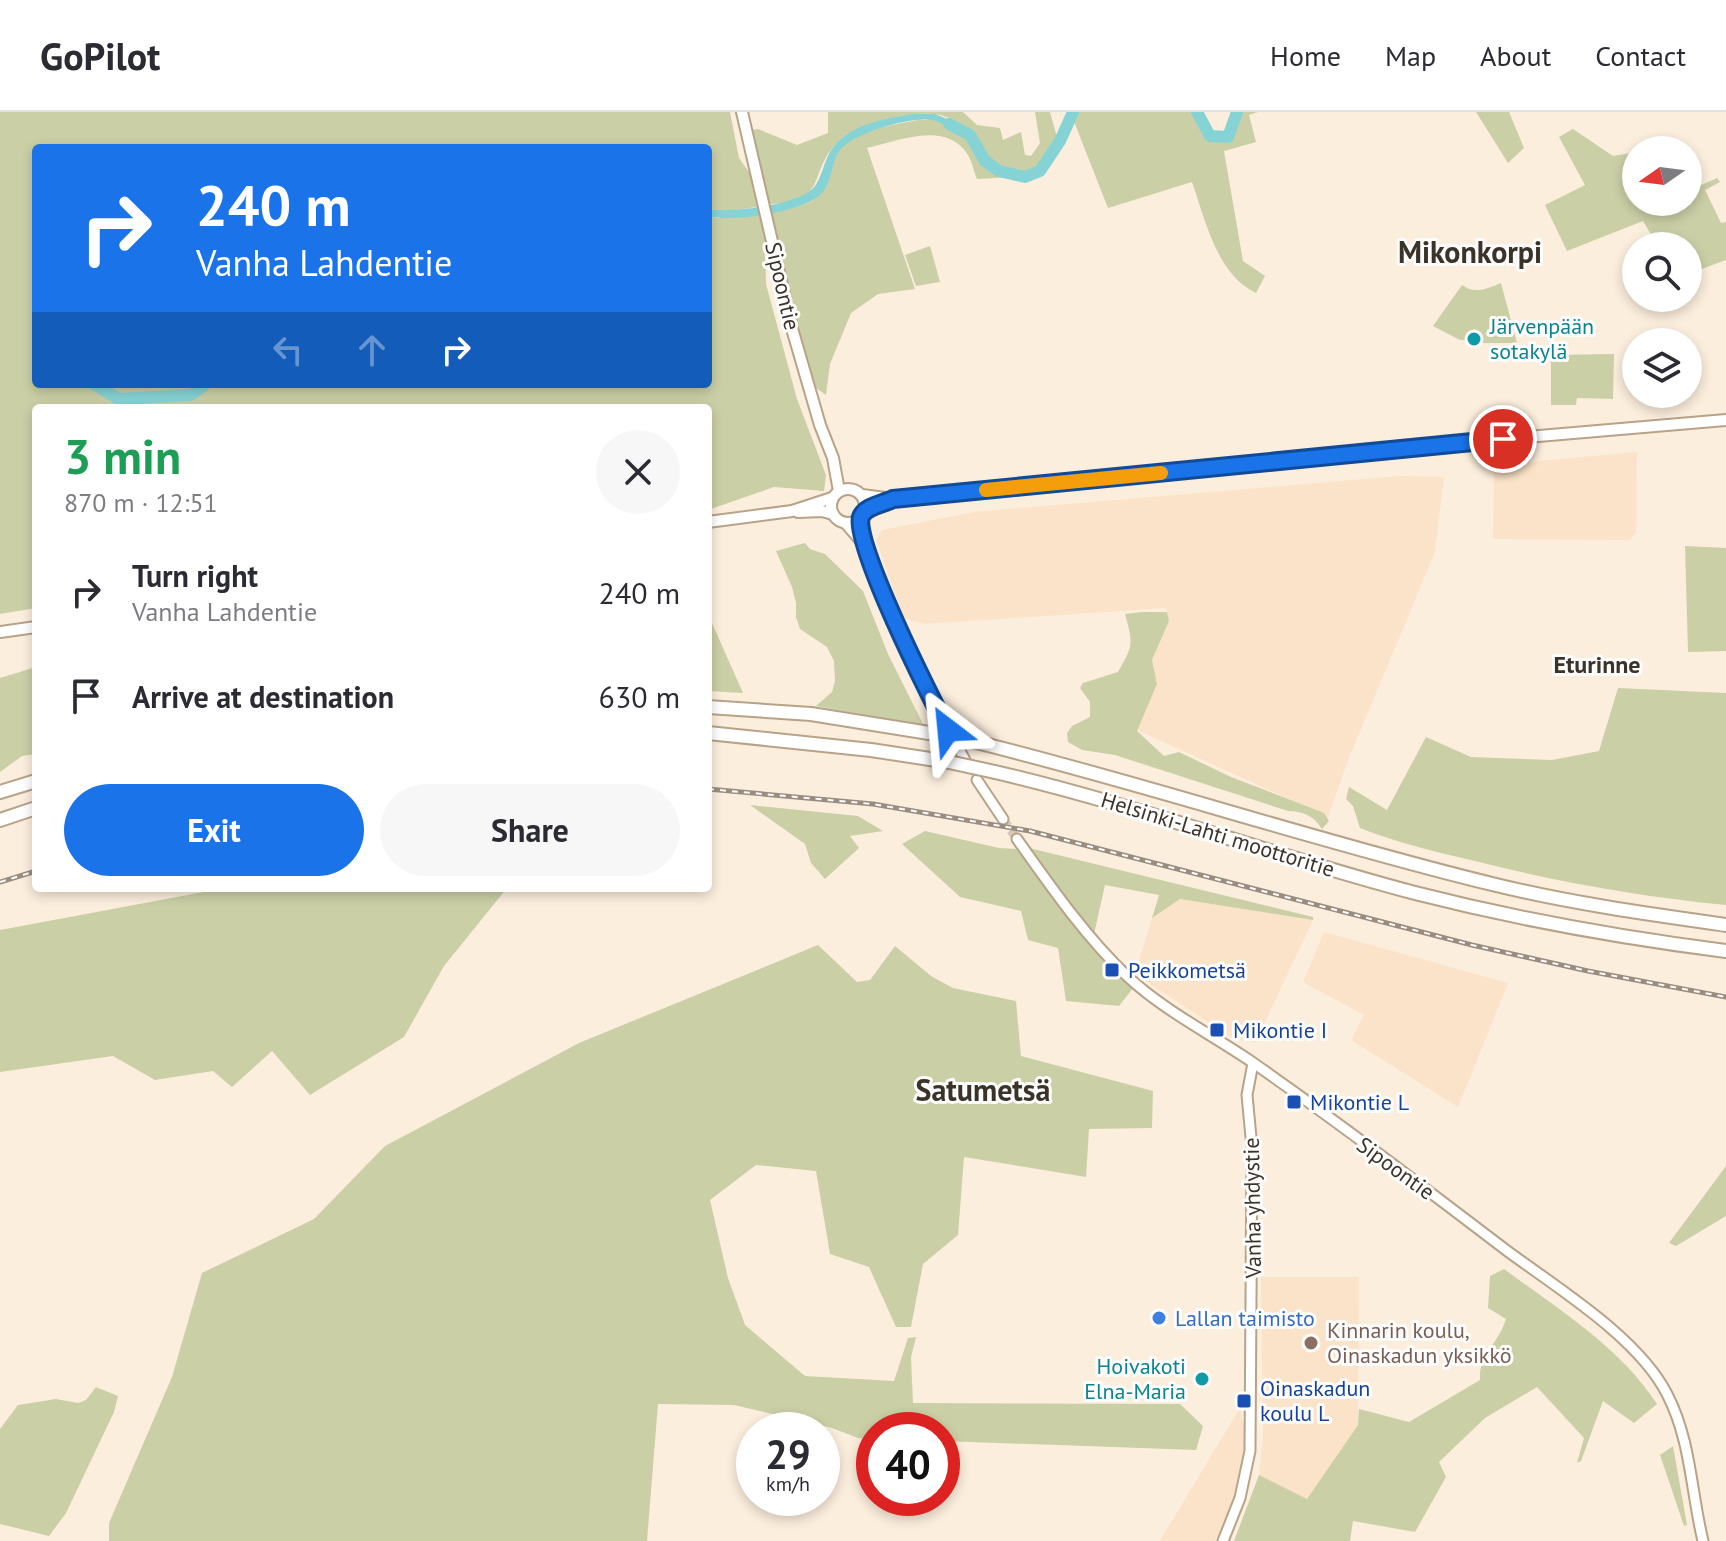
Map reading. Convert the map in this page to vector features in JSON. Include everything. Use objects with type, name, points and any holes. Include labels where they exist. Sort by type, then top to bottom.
[{"type":"highway","name":"Helsinki-Lahti moottoritie","points":[[712,707],[811,714],[976,742],[1092,771],[1352,847],[1497,885],[1726,925]]},
{"type":"highway","name":"Helsinki-Lahti moottoritie","points":[[712,733],[857,748],[949,762],[1066,788],[1414,892],[1569,927],[1726,951]]},
{"type":"highway","points":[[0,792],[32,782]]},
{"type":"highway","points":[[0,820],[32,809]]},
{"type":"main road","name":"Sipoontie","points":[[742,112],[793,332],[820,425],[833,458],[858,492]]},
{"type":"main road","points":[[792,511],[836,494],[858,492],[893,499],[1441,444],[1726,420]]},
{"type":"main road","name":"Sipoontie","points":[[833,458],[836,494]]},
{"type":"main road","points":[[858,492],[862,515]]},
{"type":"main road","points":[[836,494],[830,506],[833,514],[845,523],[893,499]]},
{"type":"main road","points":[[712,521],[792,511],[833,514]]},
{"type":"main road","points":[[0,632],[32,628]]},
{"type":"street","points":[[862,515],[866,547],[913,662],[948,730]]},
{"type":"street","points":[[845,523],[866,547]]},
{"type":"street","points":[[957,745],[966,762]]},
{"type":"street","points":[[977,780],[1003,819]]},
{"type":"street","name":"Sipoontie","points":[[1017,839],[1086,932],[1127,976],[1253,1063],[1567,1296],[1636,1352],[1667,1393],[1679,1423],[1703,1541]]},
{"type":"street","name":"Vanha yhdystie","points":[[1223,1541],[1240,1498],[1250,1451],[1252,1148],[1247,1095],[1253,1063]]},
{"type":"shaded area","points":[[1637,452],[1636,533],[1630,540],[1493,539],[1494,465]]},
{"type":"shaded area","points":[[1399,476],[1444,477],[1435,552],[1348,760],[1328,817],[1137,730],[1157,684],[1152,660],[1169,621],[1166,608],[924,624],[904,618],[876,540],[882,530],[974,512]]},
{"type":"shaded area","points":[[1180,899],[1313,920],[1255,1043],[1247,1039],[1235,1040],[1135,974],[1152,918]]},
{"type":"shaded area","points":[[1324,932],[1508,983],[1458,1107],[1351,1040],[1364,1015],[1303,982]]},
{"type":"shaded area","name":"Kinnarin koulu, Oinaskadun yksikkö","points":[[1261,1277],[1359,1277],[1358,1425],[1307,1499],[1259,1475],[1263,1437]]},
{"type":"shaded area","points":[[1240,1408],[1247,1439],[1244,1476],[1215,1541],[1160,1541]]},
{"type":"green space","points":[[0,112],[730,112],[739,158],[751,175],[757,207],[712,209],[712,144],[32,144],[32,388],[712,388],[712,217],[759,215],[765,236],[766,284],[797,399],[826,475],[824,491],[774,487],[712,509],[712,404],[32,404],[32,609],[0,614]]},
{"type":"green space","points":[[828,112],[963,112],[977,125],[1000,128],[1003,140],[1021,132],[1025,155],[1031,156],[1040,143],[1035,112],[1050,112],[1058,141],[1039,168],[1019,173],[988,162],[972,134],[951,119],[933,114],[895,117],[855,130],[836,144],[809,192],[801,198],[769,204],[752,130],[758,129],[797,145],[828,133]]},
{"type":"green space","points":[[1077,112],[1195,112],[1209,138],[1230,139],[1239,112],[1258,112],[1249,115],[1256,142],[1224,151],[1243,261],[1265,276],[1256,293],[1243,285],[1222,260],[1192,182],[1108,208],[1073,119]]},
{"type":"green space","points":[[1476,112],[1509,112],[1524,148],[1508,163]]},
{"type":"green space","points":[[918,120],[934,120],[970,136],[984,162],[999,172],[1015,177],[977,179],[968,155],[959,144],[947,138],[921,136],[867,148],[915,289],[878,294],[851,313],[830,364],[826,395],[812,385],[770,231],[776,230],[771,213],[815,199],[826,186],[837,154],[849,141],[877,129]]},
{"type":"green space","points":[[1573,129],[1613,156],[1622,154],[1622,216],[1702,216],[1702,185],[1717,178],[1720,182],[1705,190],[1721,223],[1726,222],[1726,260],[1702,269],[1702,232],[1650,232],[1643,221],[1567,251],[1545,205],[1585,185],[1559,137]]},
{"type":"green space","points":[[930,246],[940,282],[916,286],[905,255]]},
{"type":"green space","points":[[1501,283],[1517,343],[1481,343],[1476,335],[1471,335],[1469,340],[1460,340],[1433,326],[1462,285],[1477,290]]},
{"type":"green space","points":[[1614,354],[1613,399],[1577,398],[1576,405],[1551,405],[1551,355]]},
{"type":"green space","points":[[805,543],[810,549],[825,554],[863,591],[888,654],[924,726],[816,706],[832,692],[834,661],[827,647],[800,629],[792,587],[776,551]]},
{"type":"green space","points":[[1685,546],[1726,548],[1726,651],[1688,652]]},
{"type":"green space","points":[[1167,612],[1169,621],[1152,660],[1157,684],[1137,731],[1164,756],[1179,752],[1231,777],[1324,813],[1329,821],[1322,829],[1303,813],[1288,811],[1115,755],[1082,750],[1068,742],[1067,733],[1072,726],[1090,717],[1090,702],[1080,688],[1083,683],[1118,672],[1130,644],[1125,614]]},
{"type":"green space","points":[[712,623],[743,693],[712,691]]},
{"type":"green space","points":[[32,668],[32,755],[22,756],[0,772],[0,678]]},
{"type":"green space","points":[[1618,688],[1726,693],[1726,905],[1574,883],[1421,848],[1360,828],[1353,806],[1346,799],[1349,787],[1387,810],[1426,737],[1471,757],[1552,760],[1599,751]]},
{"type":"green space","points":[[750,805],[858,816],[883,831],[850,836],[859,848],[825,879],[811,863],[805,844]]},
{"type":"green space","points":[[925,831],[1016,849],[1110,969],[1133,988],[1119,1006],[1066,1001],[1058,948],[1028,940],[1021,911],[960,897],[902,844]]},
{"type":"green space","points":[[1029,848],[1313,917],[1313,920],[1180,899],[1152,918],[1159,895],[1105,885],[1094,934]]},
{"type":"green space","points":[[204,892],[504,892],[444,966],[404,1037],[310,1095],[272,1051],[232,1087],[213,1071],[155,1080],[113,1056],[0,1072],[0,930]]},
{"type":"green space","points":[[818,945],[857,982],[870,980],[895,946],[931,976],[953,988],[1016,1001],[1021,1056],[1153,1091],[1152,1128],[1089,1129],[1086,1177],[964,1157],[958,1235],[923,1264],[911,1327],[896,1327],[869,1267],[830,1254],[816,1171],[756,1165],[710,1200],[728,1278],[745,1325],[805,1376],[894,1381],[908,1338],[916,1337],[911,1357],[913,1403],[1180,1404],[1203,1426],[1196,1450],[960,1442],[960,1412],[856,1412],[856,1437],[840,1431],[840,1412],[764,1412],[734,1405],[658,1404],[647,1541],[109,1541],[109,1523],[172,1377],[202,1273],[314,1219],[385,1146],[579,1043]]},
{"type":"green space","points":[[1726,1166],[1726,1216],[1676,1246],[1669,1243]]},
{"type":"green space","points":[[1504,1269],[1567,1314],[1606,1347],[1642,1383],[1657,1404],[1634,1423],[1603,1401],[1581,1461],[1577,1463],[1584,1438],[1537,1387],[1485,1418],[1439,1462],[1446,1477],[1415,1532],[1353,1521],[1350,1541],[1234,1541],[1259,1475],[1307,1499],[1358,1425],[1359,1409],[1409,1422],[1480,1380],[1482,1363],[1506,1319],[1488,1308],[1490,1276]]},
{"type":"green space","points":[[96,1387],[118,1396],[114,1412],[66,1513],[49,1536],[0,1524],[0,1429],[18,1405],[56,1399],[78,1403],[86,1400]]},
{"type":"green space","points":[[1673,1446],[1687,1525],[1684,1526],[1660,1455]]},
{"type":"water","points":[[913,114],[935,114],[962,125],[960,132],[923,119],[883,127],[857,138],[840,150],[824,190],[811,201],[766,214],[712,217],[712,209],[765,206],[808,193],[815,186],[837,143],[856,129]]},
{"type":"waterway","points":[[949,124],[970,135],[985,161],[999,171],[1025,177],[1040,171],[1060,141],[1073,112]]},
{"type":"waterway","points":[[1197,112],[1210,136],[1228,137],[1237,112]]},
{"type":"waterway","points":[[101,388],[119,399],[191,395],[201,388]]},
{"type":"tunnel","points":[[1003,819],[1017,839]]},
{"type":"railway","points":[[712,789],[873,804],[1030,831],[1472,945],[1726,997]]},
{"type":"railway","points":[[0,882],[32,872]]},
{"type":"slow traffic","points":[[986,490],[1161,473]]},
{"type":"place","name":"Järvenpään sotakylä","points":[[1474,339]]},
{"type":"place","name":"Peikkometsä","points":[[1112,970]]},
{"type":"place","name":"Mikontie I","points":[[1217,1030]]},
{"type":"place","name":"Mikontie L","points":[[1294,1102]]},
{"type":"place","name":"Lallan taimisto","points":[[1159,1318]]},
{"type":"place","name":"Kinnarin koulu, Oinaskadun yksikkö","points":[[1311,1343]]},
{"type":"place","name":"Hoivakoti Elna-Maria","points":[[1202,1379]]},
{"type":"place","name":"Oinaskadun koulu L","points":[[1244,1401]]},
{"type":"district","name":"Mikonkorpi","points":[[1470,251]]},
{"type":"district","name":"Eturinne","points":[[1597,664]]},
{"type":"district","name":"Satumetsä","points":[[983,1089]]},
{"type":"route","points":[[948,730],[913,662],[866,547],[860,524],[865,511],[893,499],[1503,439]]}]
